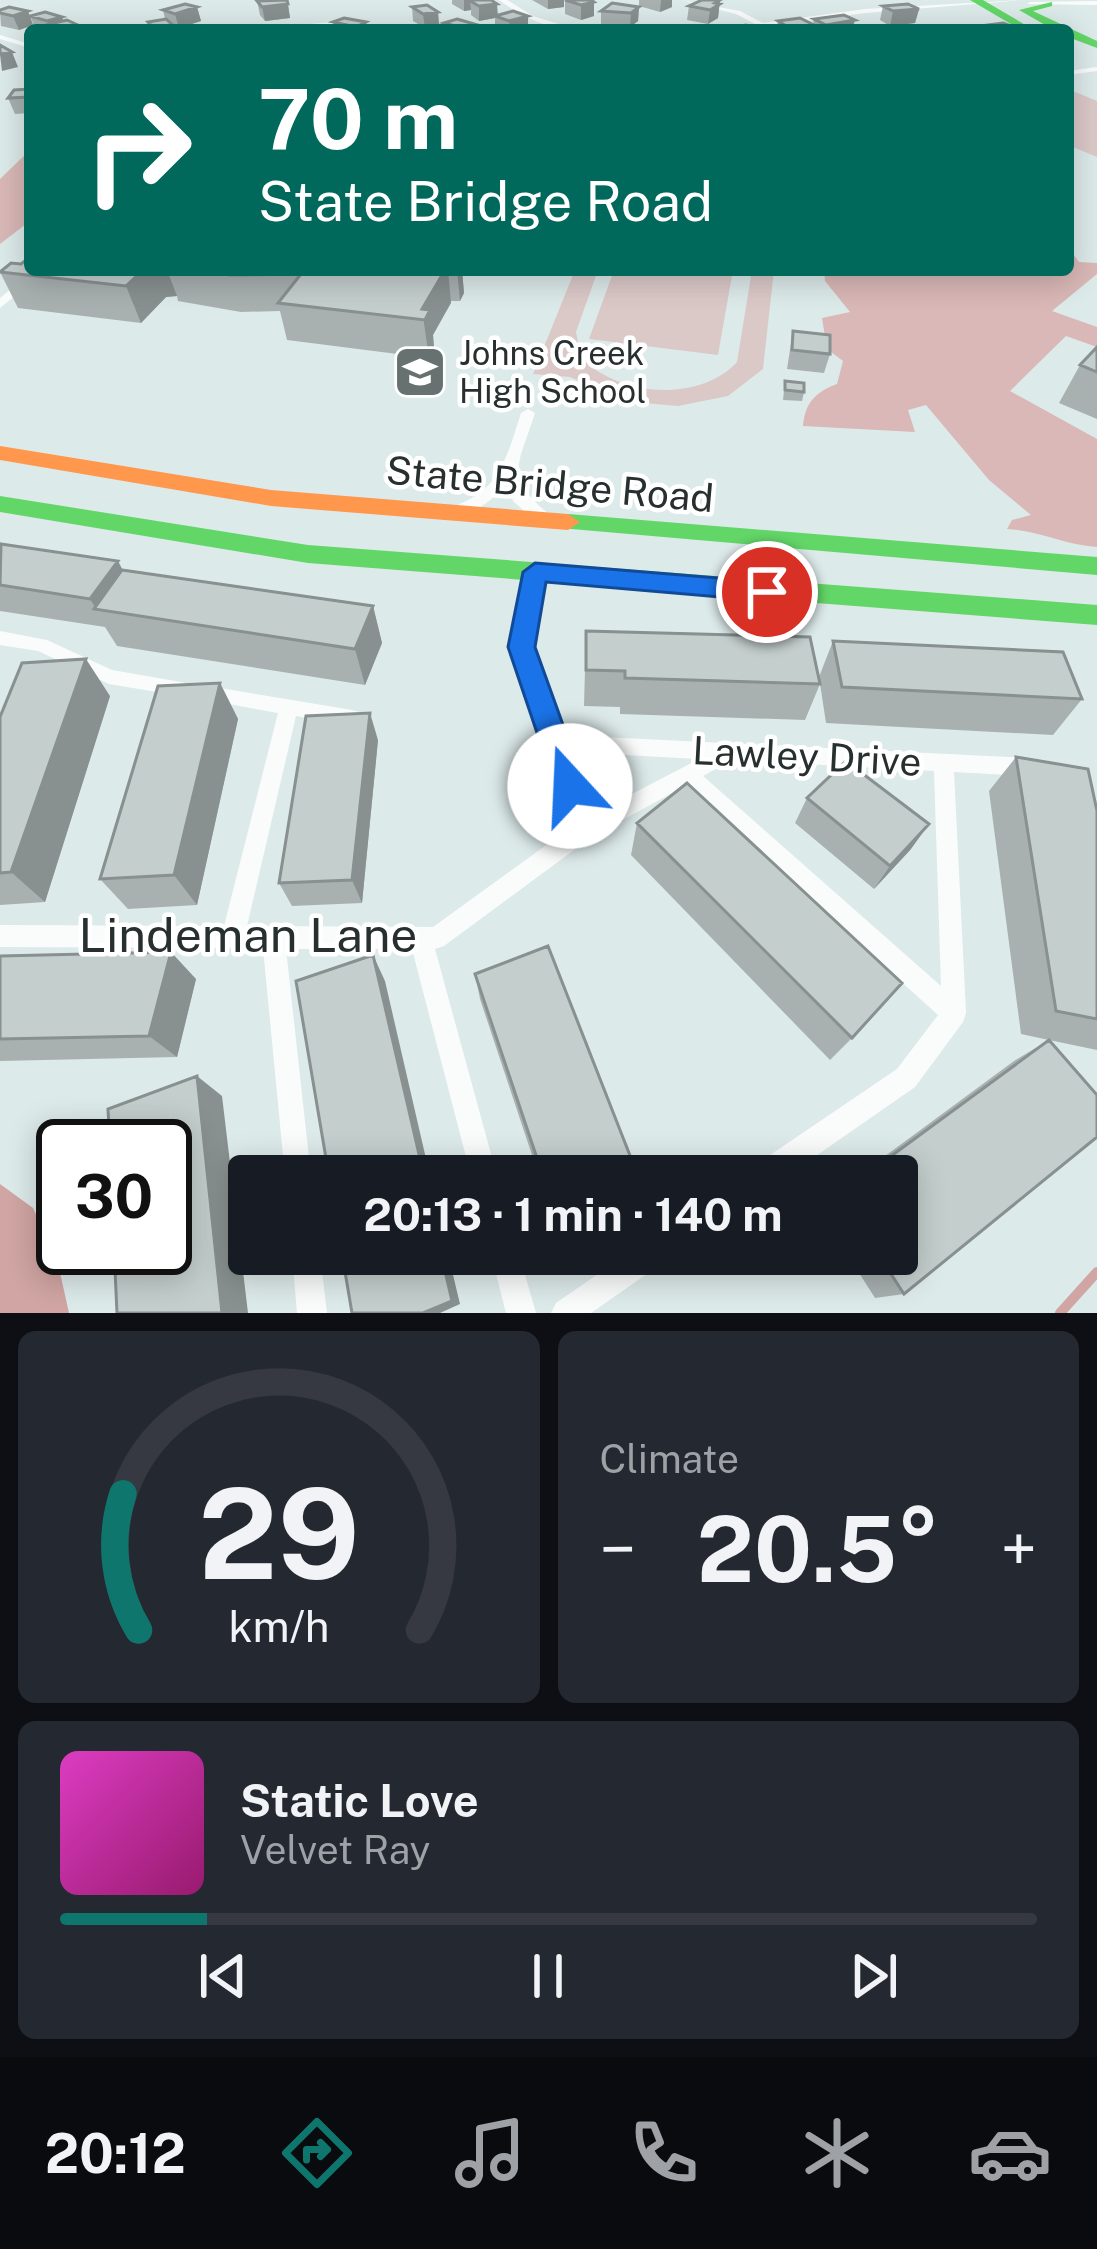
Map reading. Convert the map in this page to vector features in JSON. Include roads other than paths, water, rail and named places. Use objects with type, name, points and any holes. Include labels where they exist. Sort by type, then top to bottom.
[{"type":"highway","points":[[1006,5],[1050,24]]},
{"type":"highway","name":"State Bridge Road","points":[[0,453],[271,498],[1097,566]]},
{"type":"highway","points":[[0,504],[533,585],[1097,615]]},
{"type":"street","points":[[502,0],[551,24]]},
{"type":"street","points":[[684,0],[732,10],[760,24]]},
{"type":"street","points":[[770,24],[893,9],[1097,3]]},
{"type":"street","points":[[0,304],[34,276]]},
{"type":"street","points":[[443,514],[481,501],[509,468],[528,413]]},
{"type":"street","points":[[509,468],[518,497],[550,524]]},
{"type":"street","points":[[533,585],[521,647],[586,829]]},
{"type":"street","points":[[0,638],[41,645],[109,677],[357,719]]},
{"type":"street","points":[[45,671],[58,653]]},
{"type":"street","points":[[233,937],[289,707]]},
{"type":"street","name":"Lawley Drive","points":[[555,743],[1059,769]]},
{"type":"street","name":"Lindeman Lane","points":[[0,936],[436,938],[586,829],[730,752]]},
{"type":"street","points":[[794,1155],[906,1078],[954,1013],[944,763]]},
{"type":"street","points":[[687,775],[954,1013]]},
{"type":"street","points":[[273,937],[296,1155]]},
{"type":"street","points":[[421,938],[478,1155]]},
{"type":"street","points":[[308,1275],[312,1313]]},
{"type":"street","points":[[511,1275],[521,1313]]},
{"type":"street","points":[[566,1313],[621,1275]]},
{"type":"waterway","points":[[1060,1313],[1097,1272]]},
{"type":"place","name":"Johns Creek High School","points":[[420,372]]}]
